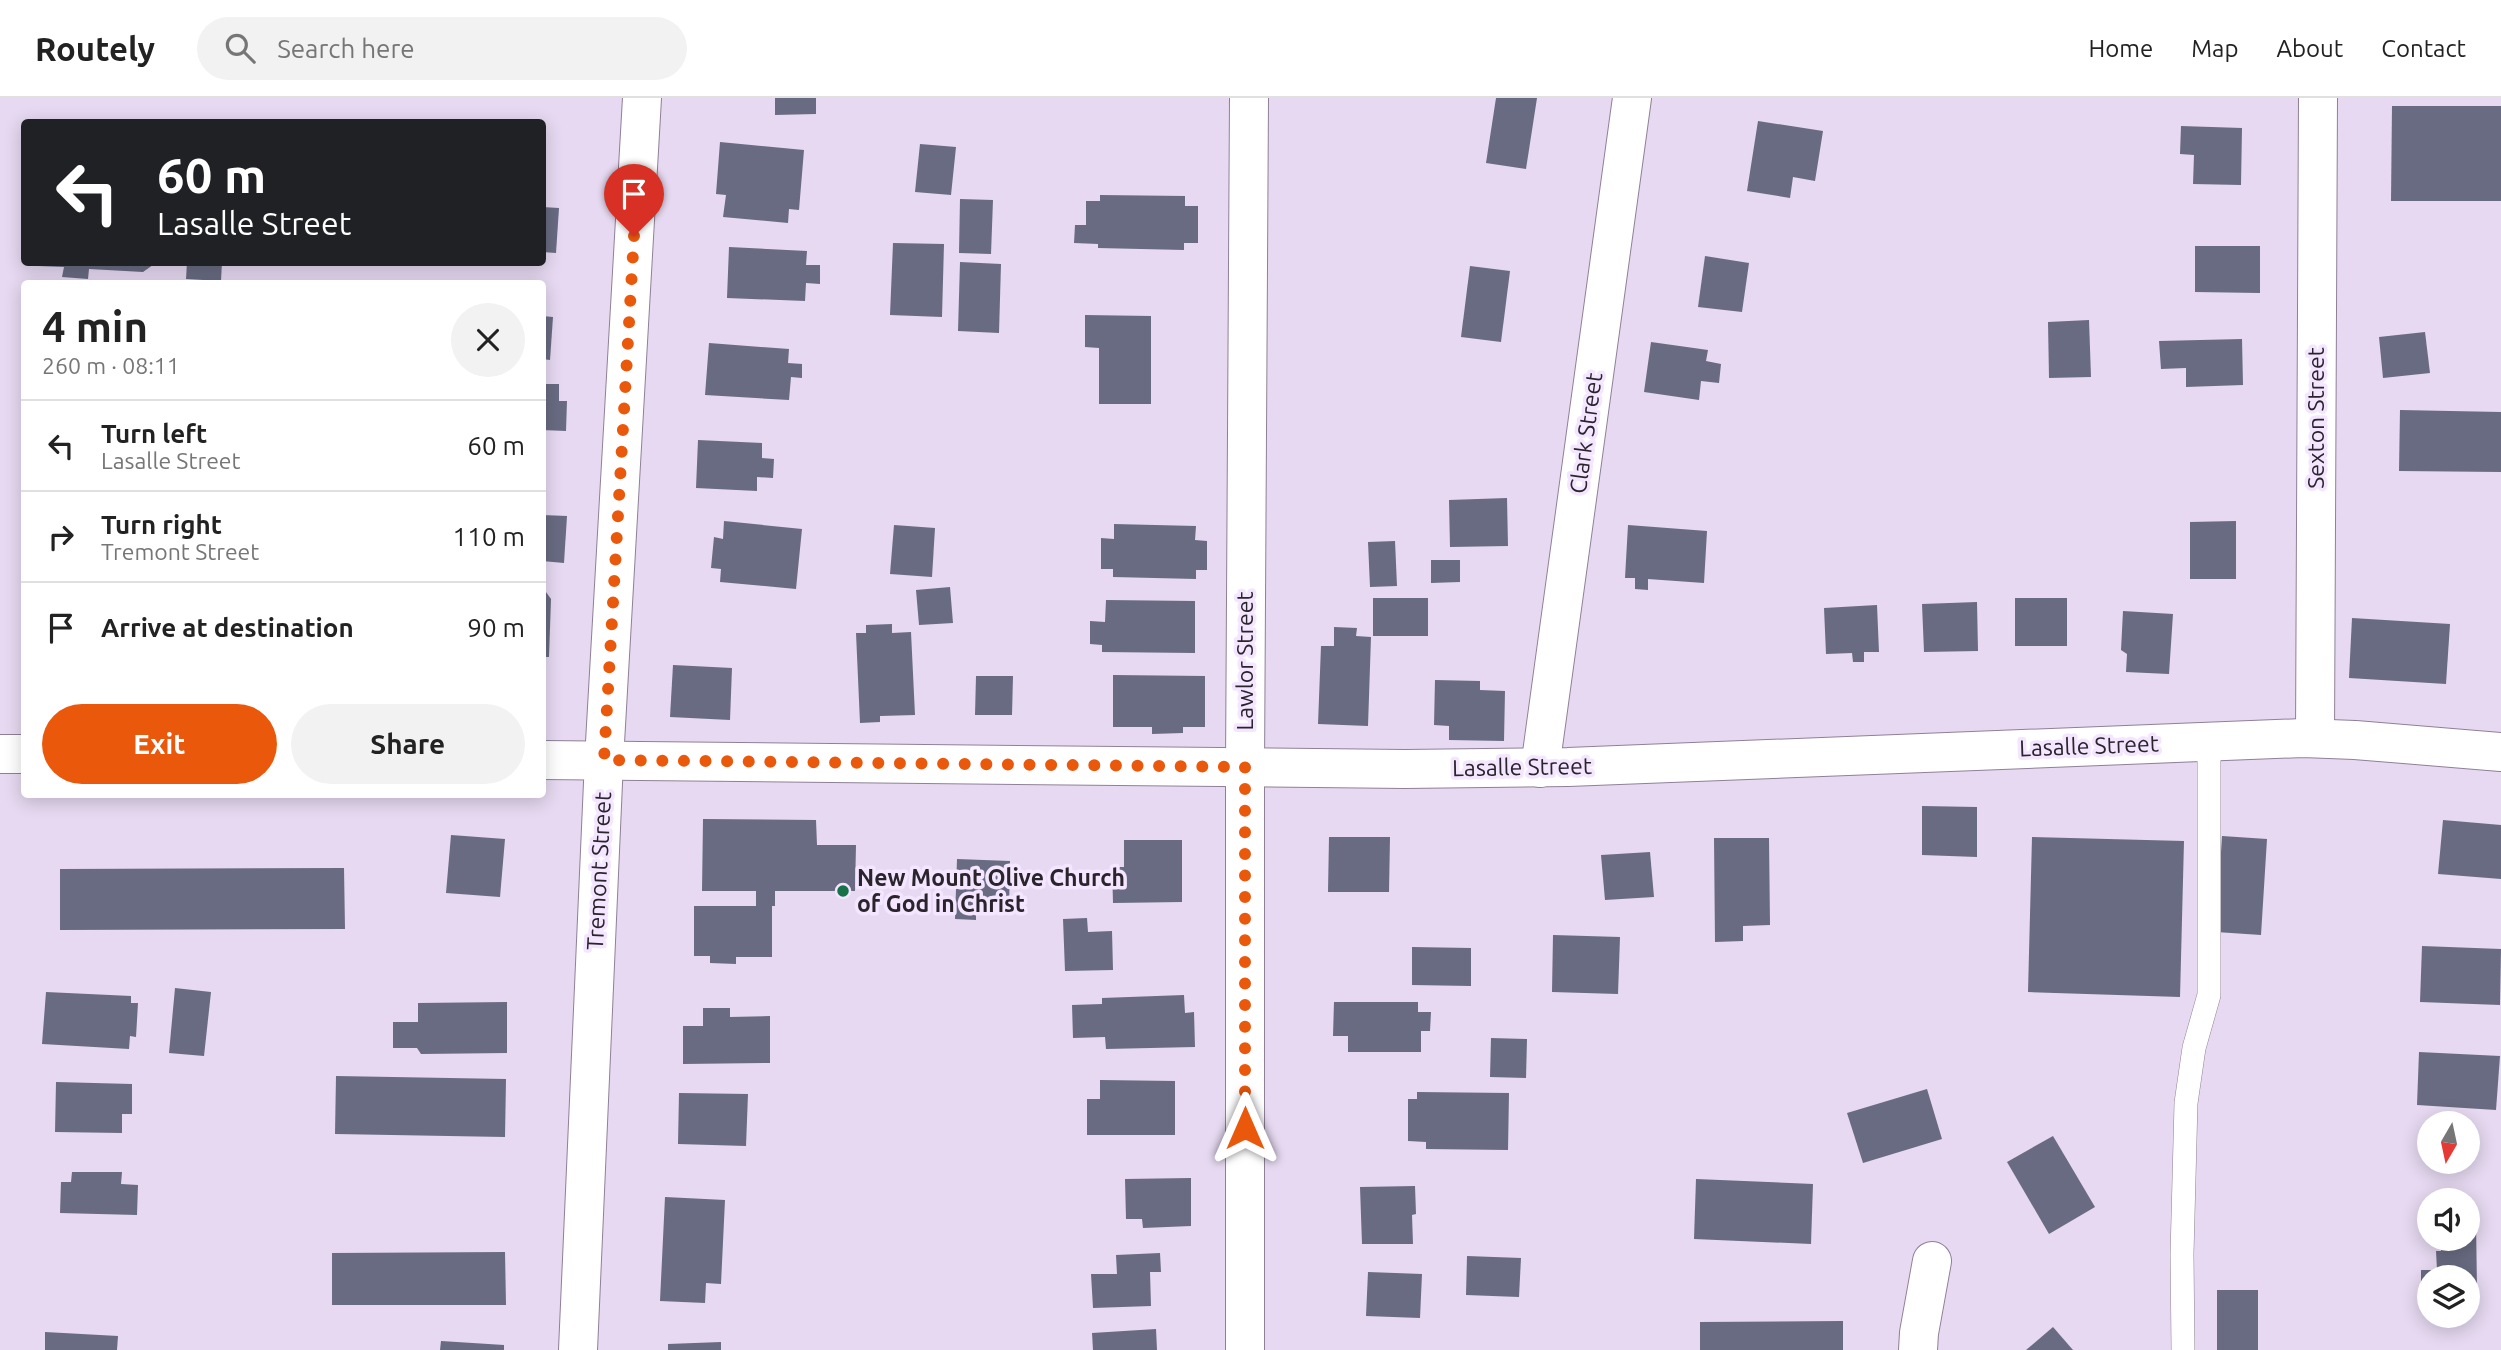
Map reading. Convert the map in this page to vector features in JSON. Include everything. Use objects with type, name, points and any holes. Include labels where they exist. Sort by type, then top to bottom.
[{"type":"street","name":"Tremont Street","points":[[578,1350],[604,760],[642,98]]},
{"type":"street","name":"Lawlor Street","points":[[1245,1350],[1249,98]]},
{"type":"street","name":"Clark Street","points":[[1541,768],[1632,98]]},
{"type":"street","name":"Sexton Street","points":[[2315,738],[2318,98]]},
{"type":"street","name":"Lasalle Street","points":[[546,760],[1541,768],[2315,738],[2501,752]]},
{"type":"street","points":[[0,754],[21,754]]},
{"type":"street","points":[[1918,1350],[1933,1261]]},
{"type":"lane","points":[[2183,1350],[2182,1254],[2186,1103],[2194,1048],[2209,995],[2209,741]]},
{"type":"building","points":[[775,98],[816,98],[816,114],[775,115]]},
{"type":"building","points":[[1496,98],[1537,98],[1526,169],[1486,163]]},
{"type":"building","points":[[2392,106],[2501,106],[2501,201],[2391,201]]},
{"type":"building","points":[[1758,121],[1823,131],[1815,181],[1793,177],[1790,198],[1747,191]]},
{"type":"building","points":[[2181,126],[2242,128],[2241,185],[2193,184],[2194,155],[2180,154]]},
{"type":"building","points":[[720,142],[804,150],[799,210],[789,209],[788,223],[723,217],[726,195],[716,194]]},
{"type":"building","points":[[920,144],[956,147],[951,195],[915,192]]},
{"type":"building","points":[[1100,195],[1185,196],[1185,206],[1198,206],[1198,243],[1184,243],[1184,250],[1098,248],[1098,244],[1074,243],[1075,225],[1086,225],[1086,201],[1100,201]]},
{"type":"building","points":[[960,199],[993,200],[991,254],[959,253]]},
{"type":"building","points":[[546,207],[559,208],[556,253],[546,252]]},
{"type":"building","points":[[893,243],[944,244],[942,317],[890,315]]},
{"type":"building","points":[[2195,246],[2260,246],[2260,293],[2195,292]]},
{"type":"building","points":[[729,247],[807,251],[806,265],[820,265],[820,284],[806,283],[805,301],[727,298]]},
{"type":"building","points":[[1705,256],[1749,263],[1742,312],[1698,307]]},
{"type":"building","points":[[960,262],[1001,264],[999,333],[958,331]]},
{"type":"building","points":[[38,266],[151,266],[143,272],[89,269],[88,279],[62,277],[64,267]]},
{"type":"building","points":[[187,266],[222,266],[221,280],[186,279]]},
{"type":"building","points":[[1470,266],[1510,271],[1501,342],[1461,337]]},
{"type":"building","points":[[1085,315],[1151,316],[1151,404],[1099,404],[1099,348],[1085,347]]},
{"type":"building","points":[[546,316],[553,317],[550,360],[546,360]]},
{"type":"building","points":[[2089,320],[2091,377],[2049,378],[2048,322]]},
{"type":"building","points":[[2425,332],[2430,373],[2383,378],[2379,337]]},
{"type":"building","points":[[2242,339],[2243,385],[2186,387],[2186,368],[2161,369],[2159,341]]},
{"type":"building","points":[[1651,342],[1708,350],[1706,361],[1721,364],[1719,383],[1701,381],[1699,400],[1644,392]]},
{"type":"building","points":[[709,343],[789,349],[788,363],[802,364],[802,378],[791,377],[789,400],[705,395]]},
{"type":"building","points":[[546,384],[559,384],[559,401],[567,401],[566,431],[546,430]]},
{"type":"building","points":[[2400,410],[2501,412],[2501,472],[2399,471]]},
{"type":"building","points":[[698,440],[762,443],[762,458],[774,459],[773,478],[757,477],[757,491],[696,488]]},
{"type":"building","points":[[1507,498],[1508,546],[1450,547],[1449,500]]},
{"type":"building","points":[[546,515],[567,516],[564,563],[546,561]]},
{"type":"building","points":[[724,521],[802,529],[796,589],[720,582],[721,569],[711,568],[714,537],[723,539]]},
{"type":"building","points":[[2236,521],[2236,579],[2190,579],[2190,522]]},
{"type":"building","points":[[1114,524],[1196,526],[1195,540],[1207,541],[1207,570],[1196,570],[1196,579],[1113,577],[1113,569],[1101,569],[1101,538],[1114,539]]},
{"type":"building","points":[[894,525],[935,528],[932,577],[890,574]]},
{"type":"building","points":[[1628,525],[1707,531],[1704,583],[1648,579],[1648,590],[1635,589],[1635,578],[1625,578]]},
{"type":"building","points":[[1395,541],[1397,586],[1370,587],[1368,542]]},
{"type":"building","points":[[1431,560],[1460,560],[1460,582],[1431,583]]},
{"type":"building","points":[[950,587],[953,623],[919,625],[916,590]]},
{"type":"building","points":[[546,592],[551,599],[549,657],[546,657]]},
{"type":"building","points":[[1373,598],[1428,598],[1428,636],[1373,636]]},
{"type":"building","points":[[2015,598],[2067,598],[2067,646],[2015,646]]},
{"type":"building","points":[[1106,600],[1195,601],[1195,653],[1102,652],[1102,645],[1090,644],[1090,621],[1105,622]]},
{"type":"building","points":[[1977,602],[1978,651],[1924,652],[1922,604]]},
{"type":"building","points":[[1877,605],[1879,652],[1864,652],[1864,662],[1853,662],[1852,653],[1826,654],[1824,608]]},
{"type":"building","points":[[2123,611],[2173,614],[2169,674],[2126,672],[2127,654],[2121,650]]},
{"type":"building","points":[[2352,618],[2450,624],[2446,684],[2349,678]]},
{"type":"building","points":[[892,624],[892,633],[911,632],[915,715],[880,716],[880,722],[860,723],[856,633],[866,633],[866,625]]},
{"type":"building","points":[[1334,627],[1357,628],[1356,636],[1371,637],[1368,726],[1318,724],[1321,646],[1334,646]]},
{"type":"building","points":[[673,665],[732,668],[730,720],[670,717]]},
{"type":"building","points":[[1113,675],[1205,676],[1205,727],[1183,727],[1183,733],[1152,734],[1152,727],[1113,727]]},
{"type":"building","points":[[976,676],[1013,676],[1012,715],[975,715]]},
{"type":"building","points":[[1435,680],[1480,681],[1480,690],[1505,691],[1504,741],[1449,740],[1449,726],[1434,725]]},
{"type":"building","points":[[1922,806],[1977,807],[1977,857],[1922,855]]},
{"type":"building","name":"New Mount Olive Church of God in Christ","points":[[703,819],[816,820],[817,845],[856,845],[855,891],[775,891],[775,906],[772,906],[772,957],[736,957],[736,964],[710,963],[710,956],[694,956],[694,906],[756,906],[756,891],[702,891]]},
{"type":"building","points":[[2443,820],[2501,825],[2501,879],[2438,874]]},
{"type":"building","points":[[451,835],[505,839],[500,897],[446,893]]},
{"type":"building","points":[[2222,836],[2267,839],[2261,935],[2216,932]]},
{"type":"building","points":[[1329,837],[1390,837],[1389,892],[1328,892]]},
{"type":"building","points":[[2032,837],[2184,841],[2180,997],[2028,992]]},
{"type":"building","points":[[1714,838],[1769,838],[1770,925],[1743,926],[1743,941],[1715,942]]},
{"type":"building","points":[[1124,840],[1182,840],[1182,902],[1113,903],[1112,867],[1124,867]]},
{"type":"building","points":[[1650,852],[1654,897],[1605,900],[1601,855]]},
{"type":"building","points":[[957,859],[1010,861],[1009,910],[976,909],[976,920],[955,919]]},
{"type":"building","points":[[344,868],[345,929],[60,930],[60,869]]},
{"type":"building","points":[[1087,918],[1088,932],[1112,931],[1113,970],[1065,971],[1063,919]]},
{"type":"building","points":[[1553,935],[1620,937],[1618,994],[1552,992]]},
{"type":"building","points":[[2422,946],[2501,949],[2500,1005],[2420,1002]]},
{"type":"building","points":[[1412,947],[1471,948],[1471,986],[1412,985]]},
{"type":"building","points":[[175,988],[211,992],[204,1056],[169,1053]]},
{"type":"building","points":[[46,992],[131,996],[131,1003],[138,1003],[136,1037],[130,1036],[129,1049],[42,1044]]},
{"type":"building","points":[[1184,995],[1185,1013],[1194,1012],[1195,1047],[1106,1049],[1105,1037],[1073,1038],[1072,1005],[1102,1004],[1102,998]]},
{"type":"building","points":[[507,1002],[507,1053],[421,1054],[417,1048],[393,1048],[393,1022],[418,1022],[418,1003]]},
{"type":"building","points":[[1334,1002],[1418,1002],[1418,1012],[1431,1012],[1430,1031],[1421,1031],[1421,1052],[1348,1052],[1348,1036],[1333,1036]]},
{"type":"building","points":[[703,1008],[730,1008],[730,1017],[770,1016],[770,1063],[683,1064],[683,1026],[703,1026]]},
{"type":"building","points":[[1491,1038],[1527,1039],[1526,1078],[1490,1077]]},
{"type":"building","points":[[2419,1052],[2500,1056],[2496,1110],[2417,1105]]},
{"type":"building","points":[[336,1076],[506,1079],[505,1137],[335,1134]]},
{"type":"building","points":[[1100,1080],[1175,1081],[1175,1135],[1087,1135],[1087,1099],[1100,1099]]},
{"type":"building","points":[[56,1082],[132,1084],[132,1114],[122,1114],[122,1133],[55,1132]]},
{"type":"building","points":[[1927,1089],[1942,1139],[1863,1163],[1847,1113]]},
{"type":"building","points":[[1417,1092],[1509,1093],[1508,1150],[1426,1149],[1426,1142],[1408,1141],[1408,1099],[1417,1099]]},
{"type":"building","points":[[679,1093],[748,1094],[746,1146],[678,1144]]},
{"type":"building","points":[[2053,1136],[2095,1207],[2049,1234],[2007,1162]]},
{"type":"building","points":[[72,1172],[122,1172],[121,1184],[138,1185],[137,1215],[60,1213],[61,1182],[71,1182]]},
{"type":"building","points":[[1191,1178],[1191,1226],[1143,1228],[1142,1219],[1126,1219],[1125,1179]]},
{"type":"building","points":[[1696,1179],[1813,1184],[1811,1244],[1694,1239]]},
{"type":"building","points":[[1415,1186],[1413,1244],[1362,1244],[1360,1187]]},
{"type":"building","points":[[665,1197],[725,1200],[721,1284],[706,1283],[705,1303],[660,1301]]},
{"type":"building","points":[[2436,1251],[2476,1251],[2477,1265],[2437,1265]]},
{"type":"building","points":[[505,1252],[506,1305],[332,1305],[332,1253]]},
{"type":"building","points":[[1160,1253],[1161,1272],[1150,1272],[1151,1306],[1093,1308],[1091,1274],[1117,1274],[1116,1255]]},
{"type":"building","points":[[1467,1256],[1521,1258],[1519,1297],[1466,1295]]},
{"type":"building","points":[[1368,1272],[1422,1274],[1420,1318],[1366,1316]]},
{"type":"building","points":[[2217,1290],[2258,1290],[2258,1350],[2217,1350]]},
{"type":"building","points":[[1843,1321],[1843,1350],[1700,1350],[1700,1322]]},
{"type":"building","points":[[2053,1327],[2073,1350],[2026,1350]]},
{"type":"building","points":[[1156,1329],[1157,1350],[1093,1350],[1092,1333]]},
{"type":"building","points":[[45,1332],[118,1336],[117,1350],[45,1350]]},
{"type":"building","points":[[441,1341],[504,1345],[504,1350],[440,1350]]},
{"type":"building","points":[[721,1342],[721,1350],[668,1350],[668,1344]]},
{"type":"place","name":"New Mount Olive Church of God in Christ","points":[[843,891]]},
{"type":"route","points":[[634,236],[604,760],[1245,767],[1245,1128]]}]
